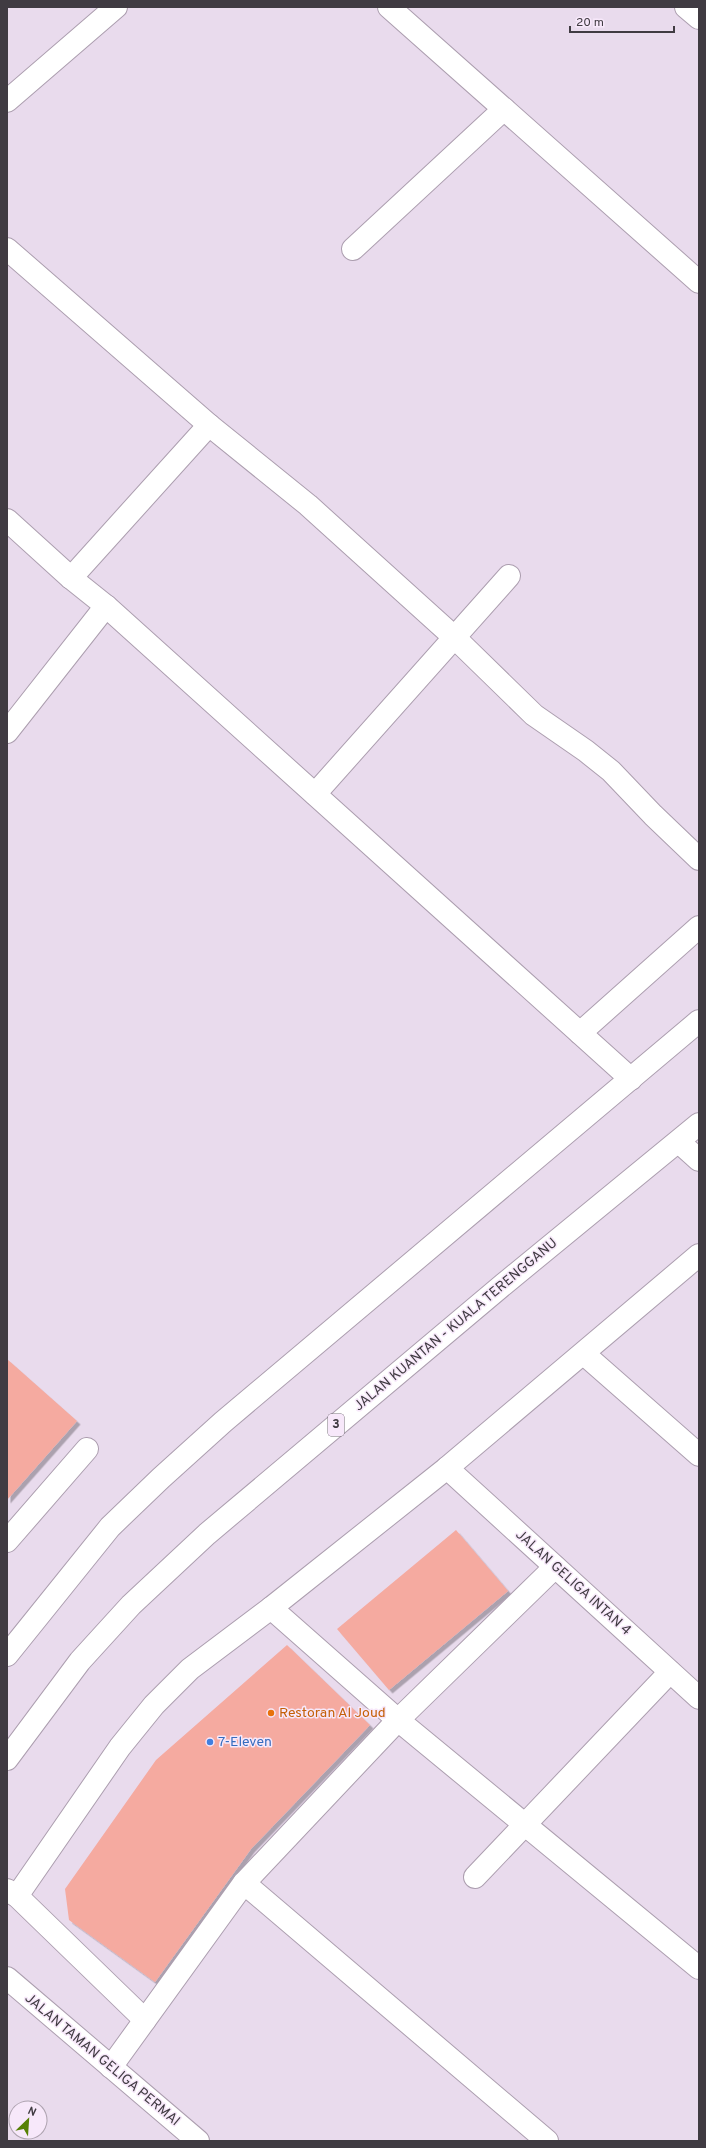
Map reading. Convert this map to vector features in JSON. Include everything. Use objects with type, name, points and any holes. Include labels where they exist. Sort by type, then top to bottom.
[{"type":"main road","points":[[7,101],[116,7]]},
{"type":"main road","points":[[389,7],[699,282]]},
{"type":"main road","points":[[686,7],[699,18]]},
{"type":"main road","points":[[353,249],[504,109]]},
{"type":"main road","points":[[7,249],[209,425],[308,505],[454,637],[534,715],[586,750],[612,771],[653,815],[699,859]]},
{"type":"main road","points":[[71,578],[209,425]]},
{"type":"main road","points":[[7,520],[71,578],[106,606],[631,1079]]},
{"type":"main road","points":[[315,794],[509,576]]},
{"type":"main road","points":[[7,732],[106,606]]},
{"type":"main road","points":[[580,1033],[699,926]]},
{"type":"main road","points":[[7,1655],[110,1527],[161,1478],[223,1422],[699,1021]]},
{"type":"main road","name":"JALAN KUANTAN - KUALA TERENGGANU","points":[[7,1759],[80,1661],[131,1605],[207,1534],[504,1284],[679,1142],[699,1124]]},
{"type":"main road","points":[[679,1142],[699,1160]]},
{"type":"main road","points":[[146,2020],[12,1893],[120,1747],[154,1705],[190,1669],[271,1608],[447,1468],[584,1354],[699,1255]]},
{"type":"main road","points":[[584,1354],[699,1455]]},
{"type":"main road","points":[[7,1541],[87,1449]]},
{"type":"main road","name":"JALAN GELIGA INTAN 4","points":[[447,1468],[699,1698]]},
{"type":"main road","points":[[111,2067],[244,1883],[398,1720],[555,1567]]},
{"type":"main road","points":[[271,1608],[398,1720],[699,1968]]},
{"type":"main road","points":[[475,1878],[670,1672]]},
{"type":"main road","points":[[244,1883],[540,2139]]},
{"type":"main road","name":"JALAN TAMAN GELIGA PERMAI","points":[[7,1978],[198,2141]]},
{"type":"building","points":[[7,1359],[77,1421],[7,1500]]},
{"type":"building","points":[[456,1530],[508,1591],[389,1690],[337,1629]]},
{"type":"building","points":[[287,1645],[370,1725],[251,1849],[155,1982],[69,1920],[65,1889],[156,1760]]},
{"type":"place","name":"Restoran Al Joud","points":[[271,1713]]},
{"type":"place","name":"7-Eleven","points":[[210,1742]]}]
